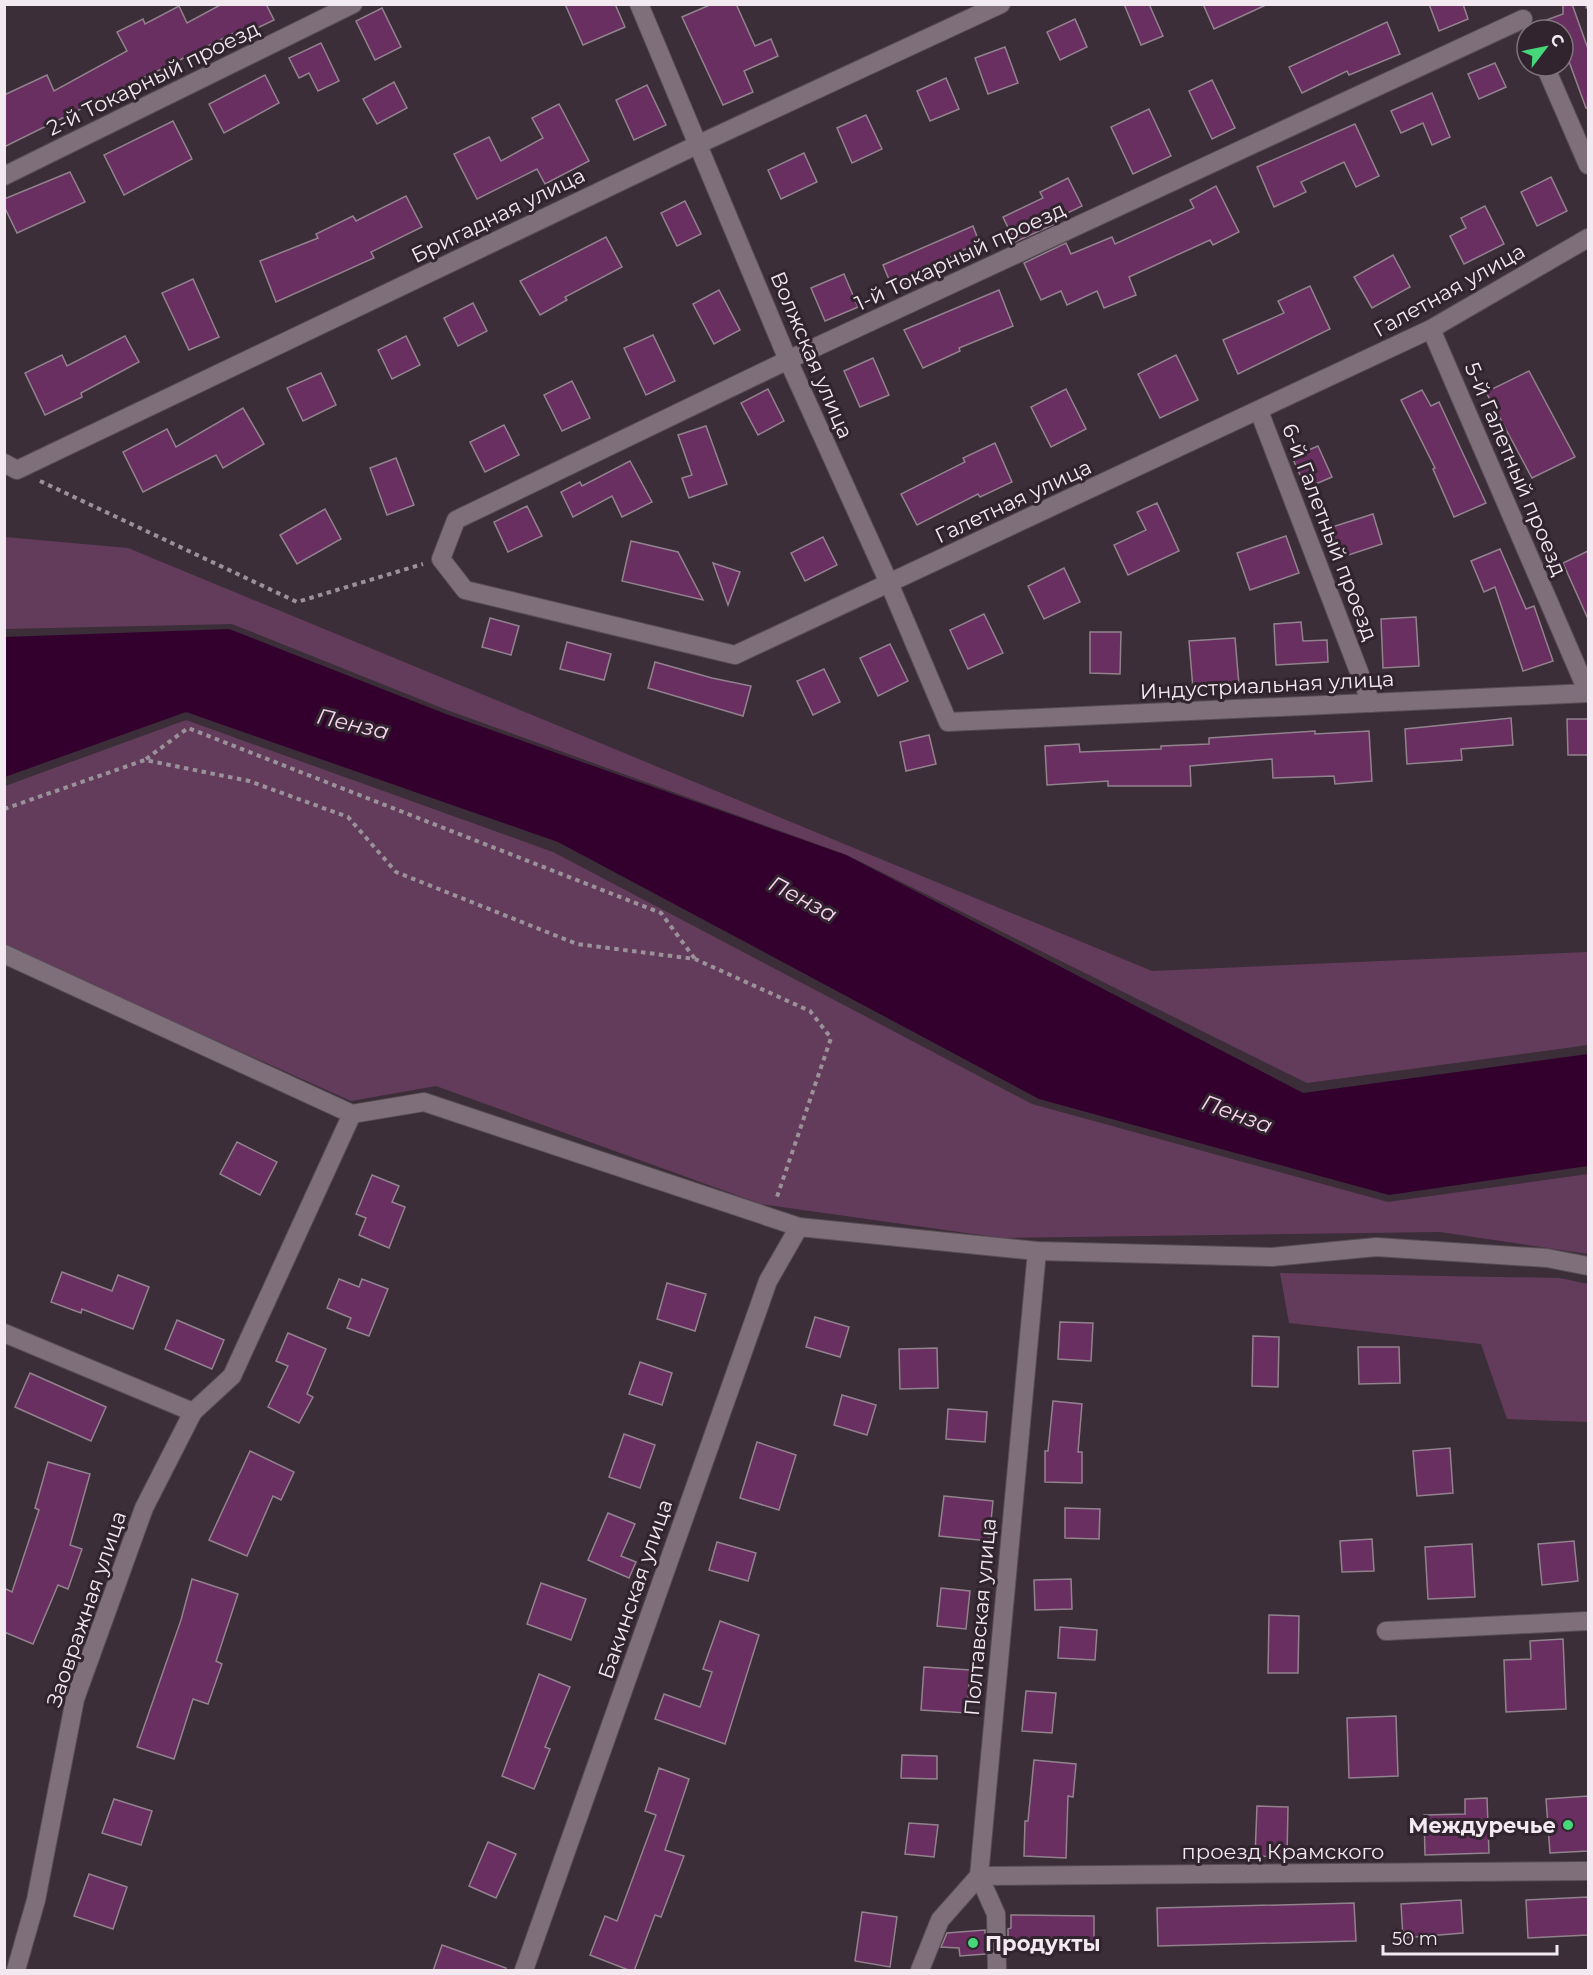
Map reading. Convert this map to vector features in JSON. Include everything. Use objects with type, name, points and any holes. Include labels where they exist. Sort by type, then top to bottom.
[{"type":"street","name":"2-й Токарный проезд","points":[[4,176],[353,4]]},
{"type":"street","name":"Волжская улица","points":[[639,4],[788,360],[889,583],[948,722]]},
{"type":"street","name":"Бригадная улица","points":[[11,466],[1001,4]]},
{"type":"street","name":"1-й Токарный проезд","points":[[441,559],[456,520],[788,360],[1515,22]]},
{"type":"street","points":[[1550,78],[1588,165]]},
{"type":"street","name":"Галетная улица","points":[[441,559],[465,590],[735,655],[1431,329],[1588,238]]},
{"type":"street","name":"5-й Галетный проезд","points":[[1431,329],[1588,693]]},
{"type":"street","name":"6-й Галетный проезд","points":[[1259,411],[1371,703]]},
{"type":"street","name":"Индустриальная улица","points":[[948,722],[1588,693]]},
{"type":"street","points":[[4,954],[352,1114],[424,1102],[799,1227],[1037,1251],[1272,1257],[1376,1247],[1547,1258],[1588,1266]]},
{"type":"street","name":"Заовражная улица","points":[[16,1971],[36,1900],[75,1699],[144,1508],[193,1412],[232,1376],[352,1114]]},
{"type":"street","name":"Бакинская улица","points":[[524,1971],[768,1281],[799,1227]]},
{"type":"street","name":"Полтавская улица","points":[[978,1876],[1037,1251]]},
{"type":"street","points":[[4,1333],[193,1412]]},
{"type":"street","points":[[1386,1631],[1588,1621]]},
{"type":"street","name":"проезд Крамского","points":[[978,1876],[1588,1871]]},
{"type":"street","points":[[920,1971],[940,1920],[978,1876],[996,1914],[997,1971]]},
{"type":"path","points":[[1587,4],[1588,10]]},
{"type":"path","points":[[11,466],[297,602],[441,559]]},
{"type":"path","points":[[4,809],[145,760],[188,728],[661,913],[695,959]]},
{"type":"path","points":[[145,760],[249,781],[348,817],[396,872],[577,944],[695,959],[810,1011],[831,1038],[770,1217]]},
{"type":"shaded area","points":[[5,537],[128,548],[1152,971],[1588,952],[1588,1045],[1307,1083],[847,855],[447,710],[232,624],[5,629]]},
{"type":"shaded area","points":[[186,720],[553,852],[1032,1104],[1388,1202],[1588,1174],[1588,1254],[1440,1232],[1002,1238],[761,1204],[436,1086],[351,1101],[5,946],[5,786]]},
{"type":"shaded area","points":[[1280,1273],[1560,1278],[1588,1284],[1588,1422],[1507,1419],[1481,1344],[1289,1323]]},
{"type":"water","name":"Пенза","points":[[229,629],[446,714],[846,855],[1303,1093],[1588,1054],[1588,1166],[1389,1195],[1039,1099],[558,842],[186,712],[5,777],[5,637]]},
{"type":"building","points":[[222,4],[266,4],[274,20],[241,36],[238,31],[4,147],[4,95],[47,75],[54,91],[127,51],[117,32],[143,19],[145,24],[179,6],[187,23]]},
{"type":"building","points":[[565,4],[615,4],[625,27],[583,45]]},
{"type":"building","points":[[712,4],[736,4],[755,46],[771,39],[778,56],[744,71],[753,92],[723,105],[682,17]]},
{"type":"building","points":[[1124,4],[1149,4],[1163,36],[1141,45]]},
{"type":"building","points":[[1203,4],[1268,4],[1214,29]]},
{"type":"building","points":[[1429,4],[1463,4],[1468,19],[1439,31]]},
{"type":"building","points":[[1563,4],[1572,4],[1588,49],[1588,108],[1586,108],[1575,78],[1575,18],[1552,18],[1563,14]]},
{"type":"building","points":[[382,8],[401,47],[375,60],[356,21]]},
{"type":"building","points":[[1075,19],[1087,47],[1060,60],[1047,32]]},
{"type":"building","points":[[1387,22],[1400,54],[1349,75],[1347,71],[1302,93],[1289,67]]},
{"type":"building","points":[[321,43],[339,81],[318,91],[309,73],[299,78],[289,58]]},
{"type":"building","points":[[1005,47],[1018,83],[988,94],[975,58]]},
{"type":"building","points":[[1495,63],[1506,87],[1479,99],[1468,74]]},
{"type":"building","points":[[265,75],[279,103],[224,133],[209,104]]},
{"type":"building","points":[[946,78],[959,109],[930,121],[917,91]]},
{"type":"building","points":[[1212,80],[1235,128],[1212,139],[1189,91]]},
{"type":"building","points":[[394,82],[407,108],[377,124],[363,99]]},
{"type":"building","points":[[647,85],[666,125],[634,140],[616,100]]},
{"type":"building","points":[[1432,93],[1450,137],[1432,145],[1423,123],[1401,133],[1391,111]]},
{"type":"building","points":[[559,104],[589,161],[545,184],[537,169],[477,199],[454,154],[489,137],[501,161],[543,138],[532,118]]},
{"type":"building","points":[[1149,109],[1171,156],[1133,174],[1111,127]]},
{"type":"building","points":[[866,115],[882,149],[852,163],[837,128]]},
{"type":"building","points":[[173,121],[192,159],[124,195],[104,155]]},
{"type":"building","points":[[1355,124],[1379,176],[1356,187],[1344,162],[1301,182],[1306,192],[1274,207],[1257,167]]},
{"type":"building","points":[[804,153],[817,182],[781,199],[768,170]]},
{"type":"building","points":[[70,172],[85,202],[17,233],[4,206],[4,199]]},
{"type":"building","points":[[1551,177],[1567,211],[1537,226],[1521,192]]},
{"type":"building","points":[[1068,178],[1082,206],[1055,219],[1057,223],[1015,242],[1003,217],[1043,198],[1040,192]]},
{"type":"building","points":[[1216,186],[1239,232],[1213,245],[1210,240],[1129,277],[1136,295],[1104,308],[1097,291],[1067,305],[1061,291],[1041,300],[1024,263],[1066,243],[1071,254],[1112,237],[1115,244],[1194,208],[1190,200]]},
{"type":"building","points":[[406,196],[422,227],[371,252],[374,258],[276,302],[260,261],[318,238],[316,234],[353,216],[356,221]]},
{"type":"building","points":[[685,201],[701,234],[677,246],[661,213]]},
{"type":"building","points":[[1485,206],[1504,244],[1464,264],[1450,236],[1466,228],[1461,218]]},
{"type":"building","points":[[973,226],[979,242],[938,263],[940,269],[893,289],[883,265]]},
{"type":"building","points":[[606,237],[622,267],[565,297],[567,300],[540,315],[520,281]]},
{"type":"building","points":[[1393,255],[1410,287],[1372,308],[1354,277]]},
{"type":"building","points":[[844,274],[858,307],[825,321],[811,288]]},
{"type":"building","points":[[193,279],[219,337],[189,350],[162,293]]},
{"type":"building","points":[[1310,286],[1330,329],[1238,374],[1223,340],[1284,313],[1278,301]]},
{"type":"building","points":[[719,290],[740,330],[714,344],[693,304]]},
{"type":"building","points":[[999,290],[1013,326],[959,348],[960,351],[923,368],[904,330]]},
{"type":"building","points":[[473,303],[487,331],[458,346],[444,318]]},
{"type":"building","points":[[653,335],[675,381],[646,395],[624,348]]},
{"type":"building","points":[[125,336],[139,362],[81,393],[82,397],[45,415],[25,373],[62,355],[67,366]]},
{"type":"building","points":[[406,336],[420,365],[392,379],[378,350]]},
{"type":"building","points":[[1176,355],[1198,400],[1160,418],[1138,374]]},
{"type":"building","points":[[873,358],[889,395],[860,407],[844,371]]},
{"type":"building","points":[[1529,371],[1575,457],[1532,478],[1486,392]]},
{"type":"building","points":[[321,373],[336,405],[303,421],[287,388]]},
{"type":"building","points":[[572,381],[590,418],[562,431],[544,395]]},
{"type":"building","points":[[768,389],[784,421],[758,435],[741,403]]},
{"type":"building","points":[[1066,389],[1086,429],[1051,447],[1031,407]]},
{"type":"building","points":[[1422,390],[1431,406],[1439,402],[1486,503],[1454,517],[1433,469],[1435,468],[1401,400]]},
{"type":"building","points":[[243,408],[264,444],[223,468],[216,455],[143,492],[123,452],[167,429],[176,447]]},
{"type":"building","points":[[504,425],[519,455],[485,472],[470,442]]},
{"type":"building","points":[[706,426],[727,484],[689,498],[682,478],[692,475],[678,435]]},
{"type":"building","points":[[995,443],[1012,482],[980,497],[978,494],[917,525],[901,494],[965,462],[963,458]]},
{"type":"building","points":[[1318,446],[1332,477],[1306,488],[1292,457]]},
{"type":"building","points":[[396,458],[414,505],[387,515],[370,468]]},
{"type":"building","points":[[630,461],[652,502],[622,517],[612,496],[573,517],[561,492],[580,482],[582,486]]},
{"type":"building","points":[[1157,503],[1179,551],[1128,575],[1114,545],[1146,530],[1137,512]]},
{"type":"building","points":[[527,506],[542,536],[508,552],[494,522]]},
{"type":"building","points":[[325,509],[341,539],[297,564],[280,535]]},
{"type":"building","points":[[1373,514],[1382,544],[1339,558],[1329,528]]},
{"type":"building","points":[[1286,536],[1299,573],[1250,590],[1237,553]]},
{"type":"building","points":[[823,537],[837,565],[805,581],[791,553]]},
{"type":"building","points":[[631,541],[678,552],[703,600],[622,581]]},
{"type":"building","points":[[1500,549],[1526,609],[1534,606],[1553,661],[1523,671],[1495,587],[1484,592],[1471,561]]},
{"type":"building","points":[[1588,551],[1588,619],[1563,563]]},
{"type":"building","points":[[713,563],[740,572],[728,605]]},
{"type":"building","points":[[1064,568],[1080,602],[1044,619],[1028,586]]},
{"type":"building","points":[[984,614],[1003,653],[968,669],[950,630]]},
{"type":"building","points":[[1416,617],[1419,666],[1383,668],[1381,619]]},
{"type":"building","points":[[490,618],[519,626],[511,655],[482,647]]},
{"type":"building","points":[[1301,622],[1303,641],[1327,640],[1328,662],[1276,665],[1274,624]]},
{"type":"building","points":[[1090,632],[1121,632],[1120,674],[1090,673]]},
{"type":"building","points":[[1235,638],[1239,685],[1193,689],[1189,641]]},
{"type":"building","points":[[567,642],[611,654],[604,680],[560,669]]},
{"type":"building","points":[[890,644],[908,681],[878,696],[860,658]]},
{"type":"building","points":[[655,662],[751,686],[743,716],[648,688]]},
{"type":"building","points":[[824,669],[840,702],[813,715],[797,681]]},
{"type":"building","points":[[1511,718],[1513,745],[1461,749],[1462,760],[1407,764],[1405,729]]},
{"type":"building","points":[[1567,719],[1588,719],[1588,755],[1568,755]]},
{"type":"building","points":[[1315,731],[1315,734],[1369,731],[1372,781],[1335,784],[1334,776],[1273,778],[1272,759],[1190,766],[1191,786],[1108,786],[1108,781],[1047,785],[1045,746],[1079,744],[1080,752],[1161,749],[1161,746],[1209,744],[1209,738]]},
{"type":"building","points":[[929,735],[936,764],[906,771],[900,742]]},
{"type":"building","points":[[237,1142],[277,1162],[260,1195],[220,1174]]},
{"type":"building","points":[[372,1175],[399,1186],[392,1202],[405,1207],[389,1248],[359,1235],[366,1218],[356,1214]]},
{"type":"building","points":[[62,1272],[112,1291],[118,1275],[149,1287],[133,1329],[82,1309],[81,1313],[51,1302]]},
{"type":"building","points":[[339,1279],[359,1287],[362,1279],[388,1289],[369,1336],[347,1328],[351,1318],[327,1308]]},
{"type":"building","points":[[667,1283],[706,1294],[695,1331],[657,1319]]},
{"type":"building","points":[[815,1317],[849,1327],[840,1357],[806,1347]]},
{"type":"building","points":[[177,1320],[224,1340],[212,1369],[165,1349]]},
{"type":"building","points":[[1060,1322],[1093,1323],[1091,1361],[1058,1359]]},
{"type":"building","points":[[288,1333],[326,1349],[307,1394],[313,1397],[299,1423],[268,1407],[288,1366],[276,1361]]},
{"type":"building","points":[[1253,1336],[1279,1337],[1278,1387],[1252,1386]]},
{"type":"building","points":[[1358,1347],[1399,1347],[1400,1383],[1359,1384]]},
{"type":"building","points":[[937,1348],[938,1388],[900,1389],[899,1349]]},
{"type":"building","points":[[640,1362],[672,1373],[662,1405],[629,1394]]},
{"type":"building","points":[[30,1373],[106,1407],[91,1441],[15,1407]]},
{"type":"building","points":[[842,1395],[876,1405],[867,1435],[834,1425]]},
{"type":"building","points":[[1053,1401],[1082,1404],[1078,1452],[1082,1452],[1082,1483],[1045,1482],[1045,1451],[1048,1451]]},
{"type":"building","points":[[948,1409],[987,1412],[985,1442],[946,1439]]},
{"type":"building","points":[[624,1434],[655,1445],[640,1488],[609,1477]]},
{"type":"building","points":[[757,1442],[796,1455],[779,1510],[740,1498]]},
{"type":"building","points":[[1450,1448],[1453,1493],[1417,1496],[1413,1451]]},
{"type":"building","points":[[250,1451],[294,1472],[281,1500],[273,1496],[247,1556],[209,1540]]},
{"type":"building","points":[[48,1462],[90,1474],[70,1545],[82,1549],[68,1589],[58,1585],[33,1644],[4,1632],[4,1588],[12,1592],[39,1510],[35,1508]]},
{"type":"building","points":[[944,1496],[993,1501],[989,1541],[939,1536]]},
{"type":"building","points":[[1065,1508],[1100,1509],[1099,1539],[1065,1538]]},
{"type":"building","points":[[608,1513],[635,1524],[621,1556],[636,1562],[629,1578],[588,1560]]},
{"type":"building","points":[[1372,1539],[1374,1571],[1342,1572],[1340,1541]]},
{"type":"building","points":[[1574,1541],[1578,1581],[1542,1585],[1538,1544]]},
{"type":"building","points":[[717,1542],[756,1553],[748,1581],[709,1570]]},
{"type":"building","points":[[1472,1544],[1475,1597],[1428,1599],[1425,1547]]},
{"type":"building","points":[[192,1579],[238,1594],[216,1661],[222,1664],[208,1704],[193,1699],[174,1759],[137,1747],[181,1620]]},
{"type":"building","points":[[1071,1579],[1072,1609],[1035,1610],[1034,1580]]},
{"type":"building","points":[[541,1583],[586,1599],[571,1640],[527,1624]]},
{"type":"building","points":[[941,1588],[970,1591],[966,1629],[937,1626]]},
{"type":"building","points":[[1269,1615],[1299,1616],[1298,1673],[1268,1673]]},
{"type":"building","points":[[720,1621],[759,1635],[725,1744],[655,1719],[664,1694],[700,1707],[712,1672],[703,1669]]},
{"type":"building","points":[[1060,1627],[1097,1630],[1095,1660],[1058,1658]]},
{"type":"building","points":[[1563,1639],[1566,1709],[1506,1712],[1504,1660],[1531,1659],[1530,1641]]},
{"type":"building","points":[[924,1667],[970,1670],[967,1713],[921,1710]]},
{"type":"building","points":[[539,1674],[570,1687],[545,1747],[550,1749],[534,1789],[502,1776]]},
{"type":"building","points":[[1026,1691],[1056,1693],[1052,1733],[1022,1731]]},
{"type":"building","points":[[1396,1716],[1398,1776],[1349,1778],[1347,1718]]},
{"type":"building","points":[[902,1755],[937,1756],[937,1779],[901,1778]]},
{"type":"building","points":[[1034,1760],[1076,1764],[1073,1797],[1068,1796],[1066,1858],[1024,1856],[1025,1821],[1028,1821]]},
{"type":"building","points":[[659,1768],[689,1779],[665,1850],[684,1856],[661,1917],[655,1915],[634,1971],[631,1971],[590,1955],[605,1916],[617,1921],[656,1815],[645,1811]]},
{"type":"building","name":"Междуречье","points":[[1588,1796],[1588,1851],[1550,1853],[1546,1799]]},
{"type":"building","points":[[1487,1798],[1489,1853],[1425,1855],[1424,1815],[1465,1814],[1465,1799]]},
{"type":"building","points":[[114,1799],[152,1811],[141,1845],[102,1833]]},
{"type":"building","points":[[1257,1806],[1288,1807],[1287,1857],[1255,1856]]},
{"type":"building","points":[[909,1823],[938,1825],[934,1857],[905,1854]]},
{"type":"building","points":[[488,1842],[516,1854],[496,1898],[469,1886]]},
{"type":"building","points":[[89,1874],[127,1887],[113,1929],[74,1916]]},
{"type":"building","points":[[1588,1897],[1588,1935],[1528,1938],[1526,1900]]},
{"type":"building","points":[[1461,1900],[1463,1933],[1403,1938],[1401,1904]]},
{"type":"building","points":[[1354,1903],[1356,1941],[1158,1946],[1157,1908]]},
{"type":"building","points":[[862,1912],[897,1917],[890,1967],[855,1961]]},
{"type":"building","points":[[1011,1915],[1094,1916],[1094,1950],[1008,1948]]},
{"type":"building","name":"Продукты","points":[[985,1930],[985,1954],[960,1956],[959,1948],[941,1947],[947,1933]]},
{"type":"building","points":[[442,1945],[506,1968],[506,1971],[433,1971]]},
{"type":"place","name":"Междуречье","points":[[1568,1825]]},
{"type":"place","name":"Продукты","points":[[973,1943]]}]
